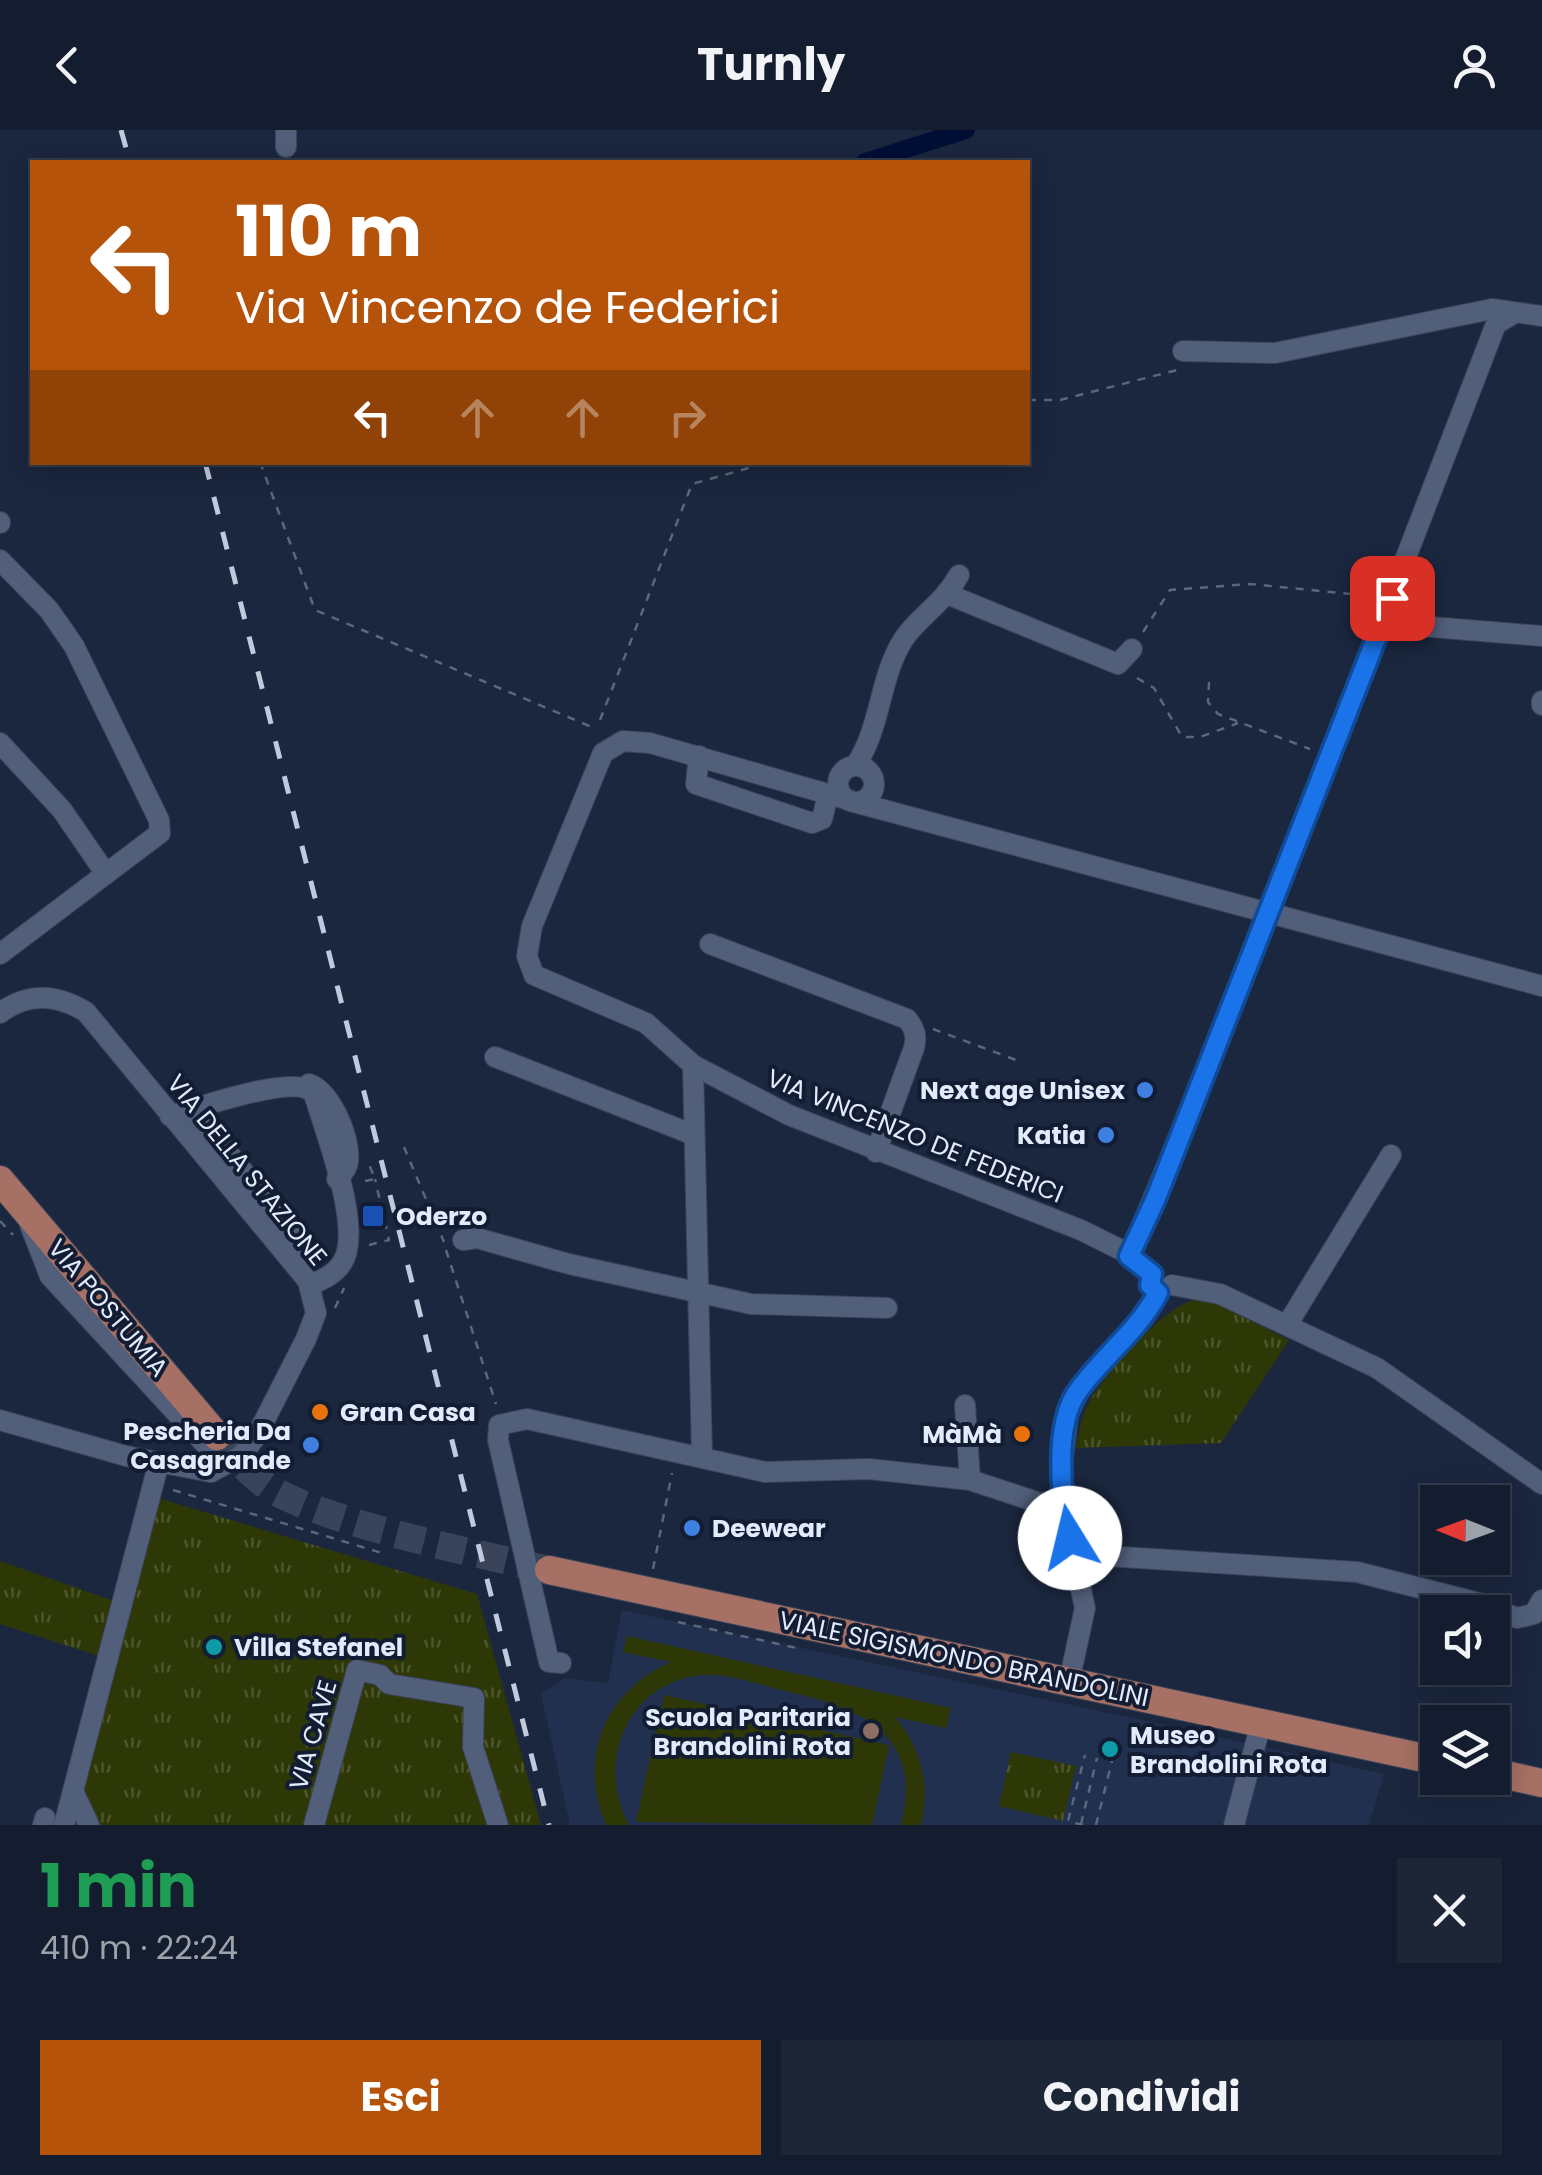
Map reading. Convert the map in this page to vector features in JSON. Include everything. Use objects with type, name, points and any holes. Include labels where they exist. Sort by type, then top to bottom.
[{"type":"main road","name":"VIA POSTUMIA","points":[[0,1180],[217,1436]]},
{"type":"main road","name":"VIALE SIGISMONDO BRANDOLINI","points":[[549,1570],[1420,1756]]},
{"type":"main road","points":[[1510,1776],[1542,1783]]},
{"type":"street","points":[[1183,350],[1275,353],[1492,309],[1542,316]]},
{"type":"street","points":[[1129,1256],[1156,1198],[1383,623],[1496,324],[1511,314]]},
{"type":"street","points":[[0,560],[49,610],[74,646],[159,820],[155,840],[0,954]]},
{"type":"street","points":[[836,793],[870,796],[869,743],[904,639],[947,594],[959,575]]},
{"type":"street","points":[[947,594],[1118,664],[1132,649]]},
{"type":"street","points":[[1383,623],[1542,636]]},
{"type":"street","name":"VIA VINCENZO DE FEDERICI","points":[[1542,986],[699,756],[634,742],[614,745],[603,753],[532,926],[527,956],[540,981],[646,1023],[693,1065],[790,1115],[1081,1230],[1129,1256],[1161,1284],[1220,1294],[1377,1368],[1542,1484]]},
{"type":"street","points":[[0,743],[62,810],[106,874]]},
{"type":"street","points":[[699,756],[696,784],[812,823],[822,818],[844,770],[867,775],[888,805],[902,812]]},
{"type":"street","points":[[710,944],[908,1019],[912,1024],[917,1036],[914,1048],[876,1152]]},
{"type":"street","name":"VIA DELLA STAZIONE","points":[[0,1013],[39,997],[78,1006],[304,1278],[316,1304],[312,1325],[257,1435],[242,1455],[211,1472]]},
{"type":"street","points":[[495,1057],[694,1135]]},
{"type":"street","points":[[693,1065],[702,1457]]},
{"type":"street","points":[[170,1116],[193,1110],[297,1084],[308,1086],[314,1094],[349,1223],[349,1244],[336,1270],[304,1278],[310,1257],[306,1248],[193,1110]]},
{"type":"street","points":[[1287,1325],[1390,1155]]},
{"type":"street","points":[[0,1420],[211,1472],[212,1458],[206,1445],[50,1276],[23,1207]]},
{"type":"street","points":[[463,1240],[477,1238],[568,1264],[779,1307],[888,1308]]},
{"type":"street","points":[[1069,1682],[1085,1608],[1064,1511],[1061,1475],[1072,1401],[1144,1318],[1161,1284]]},
{"type":"street","points":[[964,1405],[970,1480]]},
{"type":"street","points":[[561,1664],[549,1662],[498,1440],[499,1425],[527,1419],[765,1472],[870,1469],[970,1480],[1064,1511]]},
{"type":"street","points":[[51,1823],[73,1792],[159,1462]]},
{"type":"street","points":[[1075,1554],[1357,1572],[1479,1603],[1516,1618],[1534,1614],[1542,1600]]},
{"type":"street","name":"VIA CAVE","points":[[314,1825],[357,1670],[380,1675],[388,1684],[474,1698],[473,1747],[498,1825]]},
{"type":"street","points":[[1234,1825],[1261,1722]]},
{"type":"street","points":[[73,1792],[90,1825]]},
{"type":"path","points":[[1030,400],[1060,400],[1180,369],[1183,350]]},
{"type":"path","points":[[261,465],[315,610],[594,728]]},
{"type":"path","points":[[600,720],[692,484],[759,465]]},
{"type":"path","points":[[1132,649],[1170,590],[1250,584],[1392,598]]},
{"type":"path","points":[[1136,678],[1154,688],[1182,737],[1200,737],[1240,722]]},
{"type":"path","points":[[1209,682],[1210,708],[1330,757]]},
{"type":"path","points":[[912,1024],[940,1030],[1016,1060]]},
{"type":"path","points":[[404,1147],[444,1244],[495,1396],[499,1425]]},
{"type":"path","points":[[358,1248],[390,1240],[366,1156]]},
{"type":"path","points":[[365,1181],[375,1179]]},
{"type":"path","points":[[653,1570],[676,1451]]},
{"type":"path","points":[[152,1490],[382,1553]]},
{"type":"path","points":[[1084,1755],[1068,1821],[1081,1825],[1097,1758]]},
{"type":"path","points":[[1096,1825],[1112,1761]]},
{"type":"shaded area","name":"Scuola Paritaria Brandolini Rota","points":[[622,1610],[1384,1774],[1369,1825],[570,1825],[541,1694],[565,1678],[608,1683]]},
{"type":"green space","points":[[1198,1299],[1213,1302],[1289,1340],[1221,1443],[1076,1448],[1093,1395],[1113,1369],[1156,1324],[1185,1303]]},
{"type":"green space","points":[[151,1496],[477,1594],[541,1825],[58,1825],[105,1658],[0,1624],[0,1561],[120,1603]]},
{"type":"green space","points":[[627,1636],[951,1708],[946,1728],[895,1717],[911,1741],[921,1768],[925,1796],[921,1825],[901,1825],[906,1792],[903,1765],[893,1744],[876,1727],[832,1704],[740,1679],[702,1675],[676,1681],[654,1693],[637,1709],[617,1752],[619,1801],[629,1825],[606,1825],[595,1775],[603,1729],[629,1690],[671,1662],[623,1652]]},
{"type":"green space","points":[[664,1695],[889,1745],[872,1825],[636,1822]]},
{"type":"green space","points":[[1011,1752],[1076,1766],[1063,1821],[999,1806]]},
{"type":"waterway","points":[[871,160],[966,130]]},
{"type":"tunnel","points":[[217,1436],[262,1482],[308,1506],[411,1538],[549,1570]]},
{"type":"railway","points":[[121,130],[129,160]]},
{"type":"railway","points":[[206,465],[549,1825]]},
{"type":"place","name":"Next age Unisex","points":[[1145,1090]]},
{"type":"place","name":"Katia","points":[[1106,1135]]},
{"type":"place","name":"Oderzo","points":[[373,1216]]},
{"type":"place","name":"Gran Casa","points":[[320,1412]]},
{"type":"place","name":"MàMà","points":[[1022,1434]]},
{"type":"place","name":"Pescheria Da Casagrande","points":[[311,1445]]},
{"type":"place","name":"Deewear","points":[[692,1528]]},
{"type":"place","name":"Villa Stefanel","points":[[214,1647]]},
{"type":"place","name":"Scuola Paritaria Brandolini Rota","points":[[871,1731]]},
{"type":"place","name":"Museo Brandolini Rota","points":[[1110,1749]]},
{"type":"route","points":[[1070,1538],[1061,1475],[1072,1401],[1144,1318],[1158,1293],[1150,1285],[1152,1274],[1129,1256],[1224,1029],[1392,598]]}]
